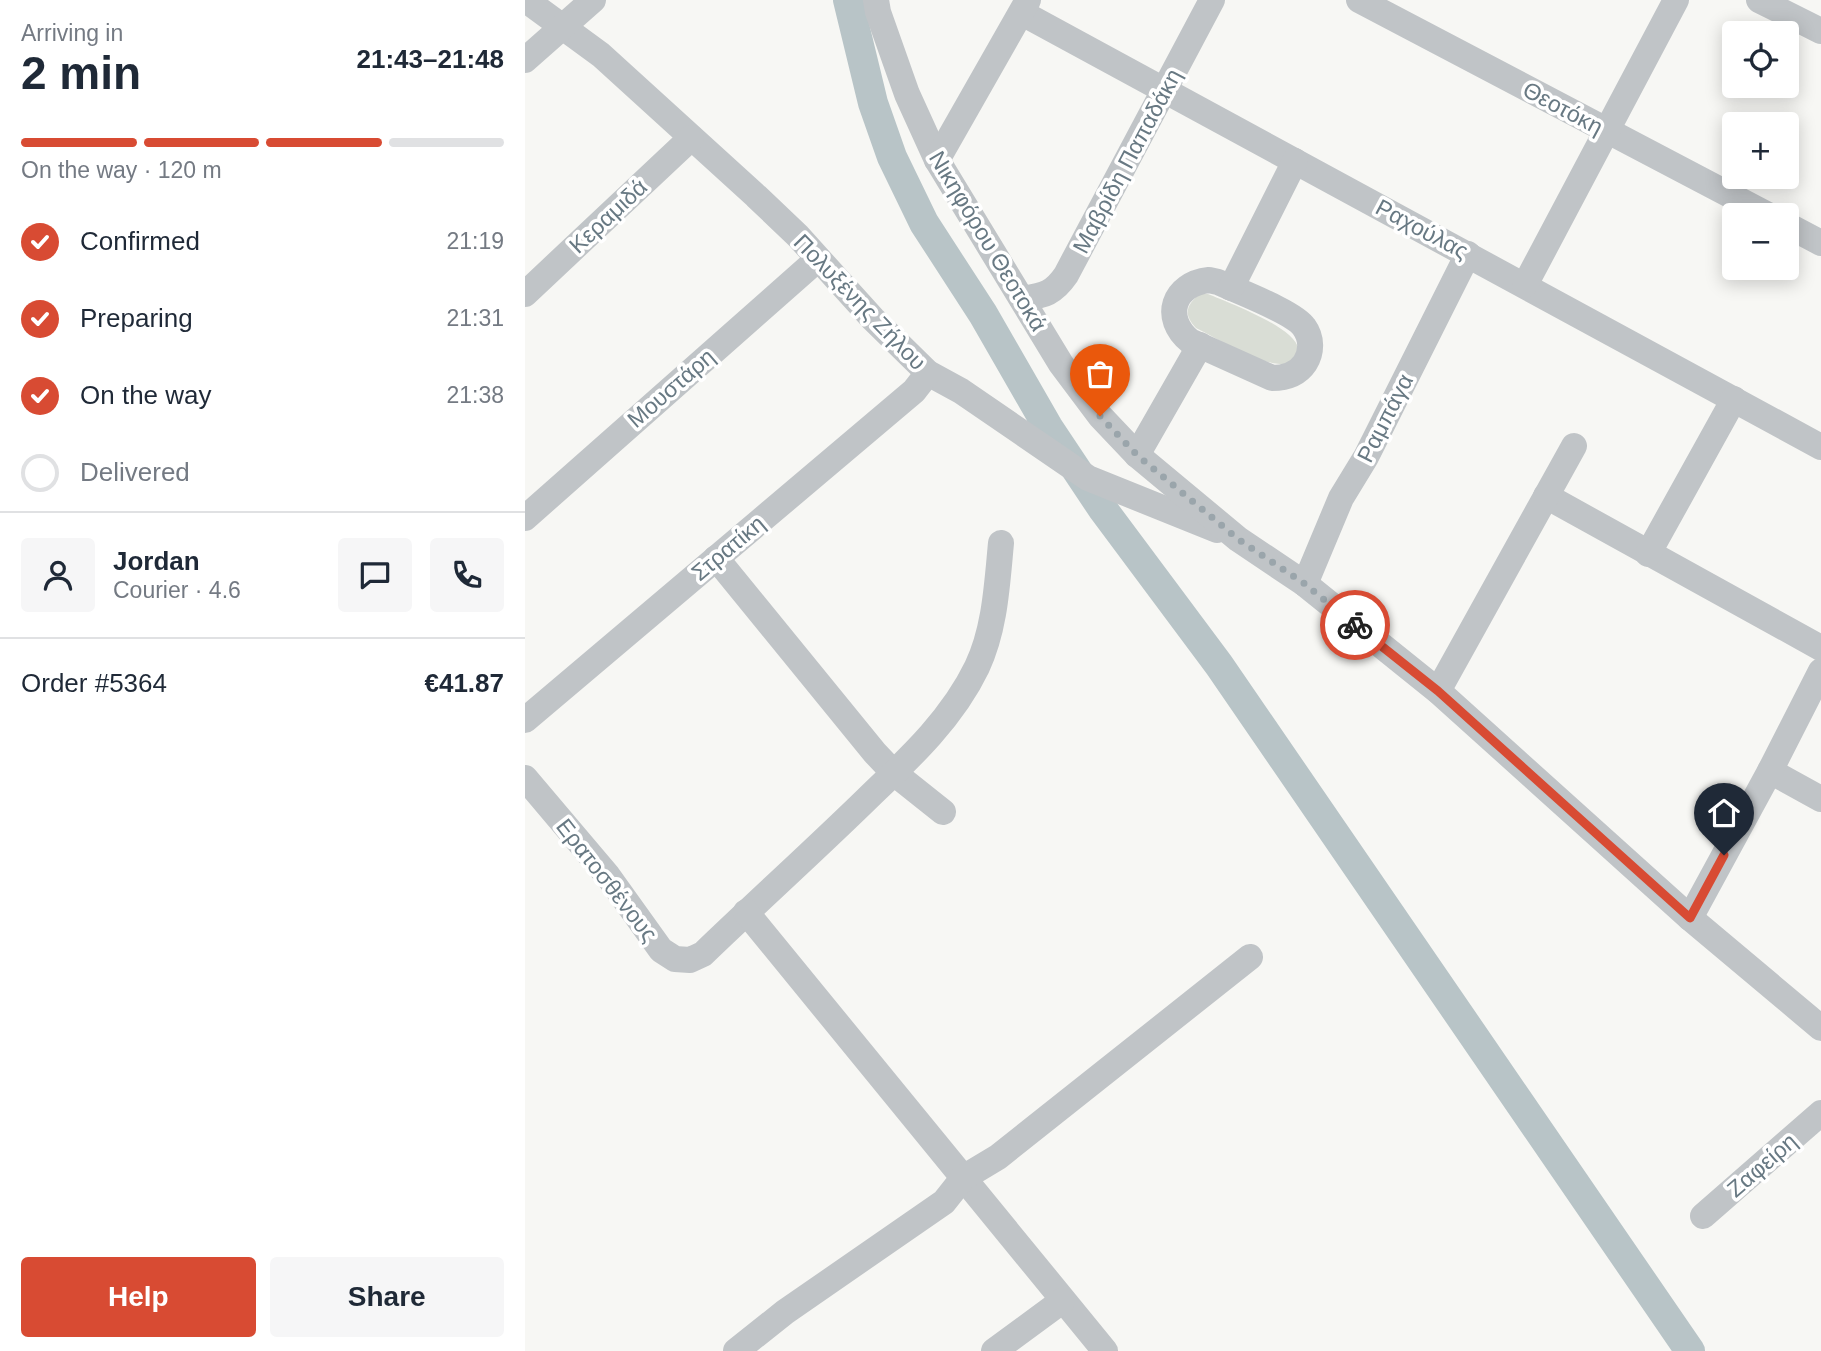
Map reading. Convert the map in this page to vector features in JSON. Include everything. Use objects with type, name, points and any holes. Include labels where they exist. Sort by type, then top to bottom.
[{"type":"street","name":"Πολυξένης Ζήλου","points":[[526,0],[601,55],[798,236],[899,347],[928,373],[961,391],[1088,478],[1238,539]]},
{"type":"street","points":[[525,60],[593,0]]},
{"type":"street","name":"Μαβρίδη Παπαδάκη","points":[[1022,299],[1047,294],[1057,288],[1066,275],[1212,0]]},
{"type":"street","name":"Θεοτόκη","points":[[1359,0],[1744,203]]},
{"type":"street","points":[[1525,285],[1677,0]]},
{"type":"street","points":[[1759,0],[1821,31]]},
{"type":"street","name":"Νικηφόρου Θεοτοκά","points":[[880,4],[907,94],[937,160],[1061,364],[1100,416],[1137,455],[1238,539]]},
{"type":"street","points":[[937,160],[1025,7]]},
{"type":"street","name":"Ραχούλας","points":[[1025,7],[1165,90],[1821,447]]},
{"type":"street","name":"Κεραμιδά","points":[[525,294],[691,138]]},
{"type":"street","points":[[1231,288],[1295,161]]},
{"type":"street","points":[[1799,231],[1821,243]]},
{"type":"street","name":"Ραμπάγα","points":[[1305,584],[1341,498],[1366,457],[1468,254]]},
{"type":"street","name":"Μουστάρη","points":[[525,518],[818,259]]},
{"type":"street","points":[[1209,280],[1289,316],[1304,326],[1310,344],[1306,361],[1294,374],[1283,378],[1272,378],[1200,345],[1182,334],[1174,313],[1181,293],[1189,285],[1209,280]]},
{"type":"street","points":[[1137,455],[1200,345]]},
{"type":"street","name":"Στρατίκη","points":[[525,720],[914,391],[928,373]]},
{"type":"street","points":[[1648,554],[1734,399]]},
{"type":"street","points":[[1438,691],[1574,446]]},
{"type":"street","points":[[1546,496],[1821,648]]},
{"type":"street","points":[[1238,539],[1305,584],[1438,691],[1690,918],[1821,1028]]},
{"type":"street","points":[[1001,543],[993,618],[977,666],[943,721],[854,813],[746,912],[1105,1351]]},
{"type":"street","points":[[716,558],[894,773],[943,812]]},
{"type":"street","points":[[1690,918],[1821,671]]},
{"type":"street","points":[[1770,771],[1821,799]]},
{"type":"street","name":"Ερατοσθένους","points":[[525,778],[608,876],[661,950],[675,959],[690,960],[703,954],[746,912]]},
{"type":"street","points":[[736,1351],[785,1312],[944,1202],[963,1178],[998,1157],[1250,957]]},
{"type":"street","name":"Ζαφείρη","points":[[1703,1216],[1821,1113]]},
{"type":"street","points":[[994,1351],[1062,1301]]},
{"type":"shaded area","points":[[1200,294],[1208,294],[1245,309],[1286,333],[1295,341],[1298,349],[1291,364],[1255,358],[1196,328],[1189,318],[1188,310]]},
{"type":"waterway","points":[[848,0],[873,103],[892,157],[924,223],[983,314],[1048,427],[1102,508],[1219,665],[1690,1351]]},
{"type":"way so far","points":[[1100,416],[1137,455],[1238,539],[1305,584],[1355,625]]},
{"type":"route","points":[[1355,625],[1438,691],[1690,918],[1724,855]]}]
